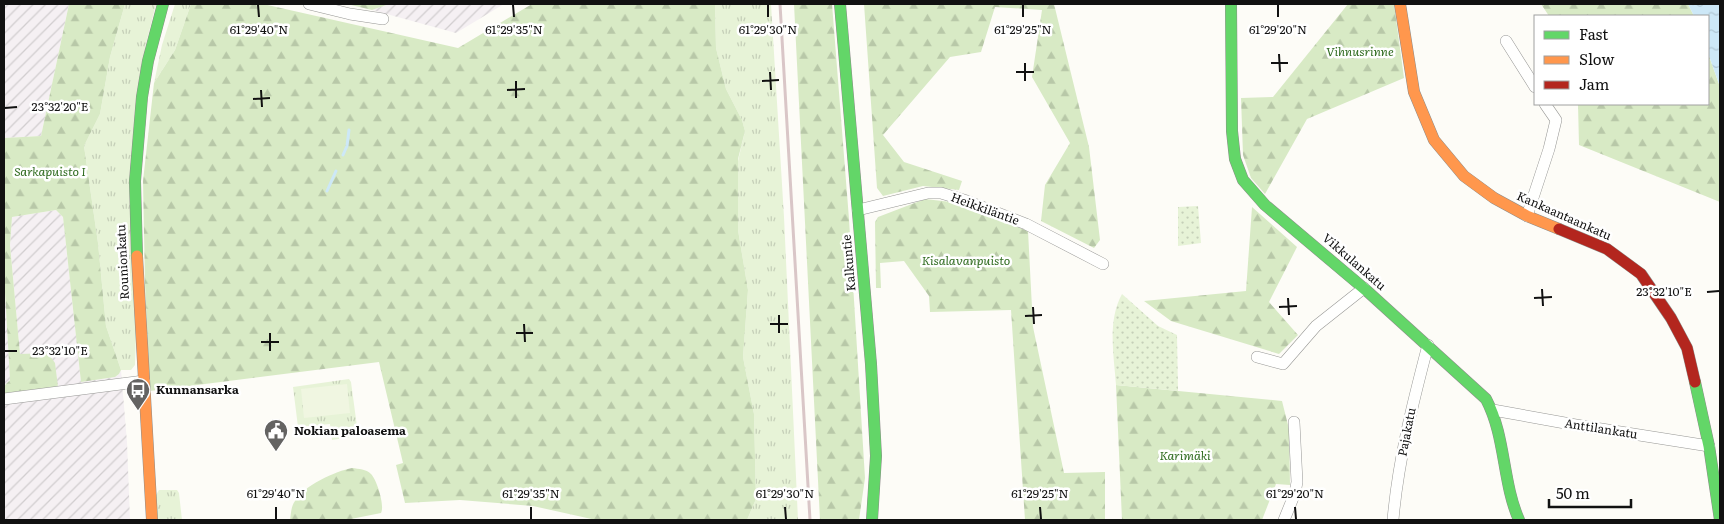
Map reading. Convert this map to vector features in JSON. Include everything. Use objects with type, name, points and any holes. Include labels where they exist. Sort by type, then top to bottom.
[{"type":"street","name":"Rounionkatu","points":[[152,520],[136,252],[135,182],[142,97],[148,60],[163,4]]},
{"type":"street","points":[[309,4],[383,20]]},
{"type":"street","name":"Kalkuntie","points":[[840,4],[871,364],[876,456],[872,520]]},
{"type":"street","name":"Vikkulankatu","points":[[1231,4],[1232,131],[1235,159],[1239,171],[1253,193],[1265,205],[1428,344],[1486,399],[1493,410],[1508,489],[1518,520]]},
{"type":"street","name":"Kankaantaankatu","points":[[1400,4],[1414,92],[1434,140],[1464,176],[1494,198],[1528,216],[1607,250],[1641,274],[1671,318],[1687,348],[1709,446],[1720,520]]},
{"type":"street","points":[[1506,41],[1534,86]]},
{"type":"street","points":[[1528,216],[1556,120],[1546,105]]},
{"type":"street","name":"Heikkiläntie","points":[[858,210],[928,193],[941,193],[1026,224],[1103,264]]},
{"type":"street","points":[[1257,357],[1283,364],[1316,326],[1364,288]]},
{"type":"street","name":"Pajakatu","points":[[1393,520],[1402,459],[1428,344]]},
{"type":"street","points":[[4,399],[144,381]]},
{"type":"street","name":"Anttilankatu","points":[[1493,410],[1709,446]]},
{"type":"street","points":[[1284,520],[1295,493],[1297,482],[1294,422]]},
{"type":"shaded area","points":[[4,4],[69,4],[41,136],[4,138]]},
{"type":"shaded area","points":[[389,4],[504,4],[456,33],[372,10]]},
{"type":"shaded area","points":[[56,210],[63,217],[81,382],[115,377],[121,370],[127,442],[130,520],[4,520],[4,395],[57,387],[20,354],[10,245],[12,217]]},
{"type":"shaded area","points":[[4,275],[10,380],[4,386]]},
{"type":"green space","name":"Sarkapuisto I","points":[[69,4],[125,4],[110,57],[100,114],[84,146],[98,243],[106,326],[121,370],[115,377],[81,382],[63,217],[56,210],[12,217],[10,245],[20,354],[48,353],[55,363],[58,387],[4,395],[4,386],[10,380],[4,275],[4,138],[41,136]]},
{"type":"green space","points":[[125,4],[156,4],[145,48],[135,365],[131,370],[121,370],[106,326],[98,243],[84,146],[100,114],[110,57]]},
{"type":"green space","points":[[175,4],[191,4],[175,50],[154,83],[162,45]]},
{"type":"green space","points":[[191,4],[263,4],[458,48],[532,4],[715,4],[716,48],[726,89],[742,120],[745,131],[738,159],[738,230],[748,290],[743,357],[754,414],[756,499],[747,520],[596,520],[533,506],[460,500],[405,503],[396,465],[403,463],[379,362],[150,391],[143,181],[154,83],[175,50]]},
{"type":"green space","points":[[347,4],[389,4],[372,10]]},
{"type":"green space","points":[[715,4],[771,4],[784,217],[798,520],[747,520],[756,499],[754,414],[743,357],[748,290],[738,230],[738,161],[745,131],[742,120],[726,89],[716,48]]},
{"type":"green space","points":[[794,4],[832,4],[849,219],[865,478],[859,520],[820,520]]},
{"type":"green space","points":[[864,4],[1054,4],[1089,147],[1100,240],[1094,248],[1041,221],[1045,185],[1070,143],[1032,77],[1042,10],[995,7],[981,52],[950,57],[883,135],[904,162],[962,181],[959,190],[923,186],[883,196],[877,188]]},
{"type":"green space","name":"Vihnusrinne","points":[[1348,4],[1394,4],[1404,78],[1307,119],[1265,194],[1251,178],[1243,155],[1241,98],[1273,97]]},
{"type":"green space","points":[[1541,4],[1688,4],[1694,15],[1548,15]]},
{"type":"green space","points":[[1709,56],[1720,87],[1720,202],[1579,145],[1578,105],[1709,105]]},
{"type":"green space","name":"Kisalavanpuisto","points":[[925,199],[951,202],[1028,231],[1033,327],[1064,473],[1105,472],[1105,520],[1025,520],[1011,310],[930,312],[929,296],[904,261],[880,263],[881,288],[876,288],[875,222],[878,217]]},
{"type":"green space","points":[[1198,206],[1201,243],[1178,246],[1178,207]]},
{"type":"green space","points":[[1252,207],[1297,247],[1269,302],[1298,335],[1279,354],[1171,321],[1144,301],[1246,291]]},
{"type":"green space","points":[[1122,294],[1158,326],[1177,335],[1178,391],[1116,385],[1113,327],[1117,304]]},
{"type":"green space","points":[[349,379],[351,382],[357,436],[332,440],[330,424],[298,427],[293,387]]},
{"type":"green space","points":[[347,384],[350,413],[304,418],[301,389]]},
{"type":"green space","name":"Karimäki","points":[[1116,385],[1282,401],[1289,429],[1290,485],[1276,484],[1262,520],[1122,520]]},
{"type":"green space","points":[[352,468],[367,471],[373,477],[381,499],[381,513],[346,520],[290,520],[291,510],[299,495],[329,476]]},
{"type":"green space","points":[[159,490],[177,490],[182,520],[157,520],[156,495]]},
{"type":"water","points":[[1688,4],[1720,4],[1720,87],[1709,56],[1709,15],[1694,15]]},
{"type":"waterway","points":[[343,155],[347,146],[349,130]]},
{"type":"waterway","points":[[327,191],[336,171]]},
{"type":"railway","points":[[780,4],[810,520]]},
{"type":"traffic: fast","points":[[137,256],[135,181],[142,97],[148,61],[163,4]]},
{"type":"traffic: fast","points":[[840,4],[871,364],[876,456],[872,520]]},
{"type":"traffic: fast","points":[[1231,4],[1232,131],[1235,159],[1243,180],[1265,205],[1367,291],[1486,399],[1497,428],[1509,490],[1519,520]]},
{"type":"traffic: fast","points":[[1695,382],[1709,446],[1720,520]]},
{"type":"traffic: slow","points":[[1400,4],[1414,92],[1434,140],[1464,176],[1494,198],[1527,216],[1559,229]]},
{"type":"traffic: slow","points":[[137,256],[152,520]]},
{"type":"traffic: jam","points":[[1559,229],[1607,249],[1641,274],[1671,318],[1687,348],[1695,382]]},
{"type":"place","name":"Kunnansarka","points":[[138,411]]},
{"type":"place","name":"Nokian paloasema","points":[[276,452]]}]
